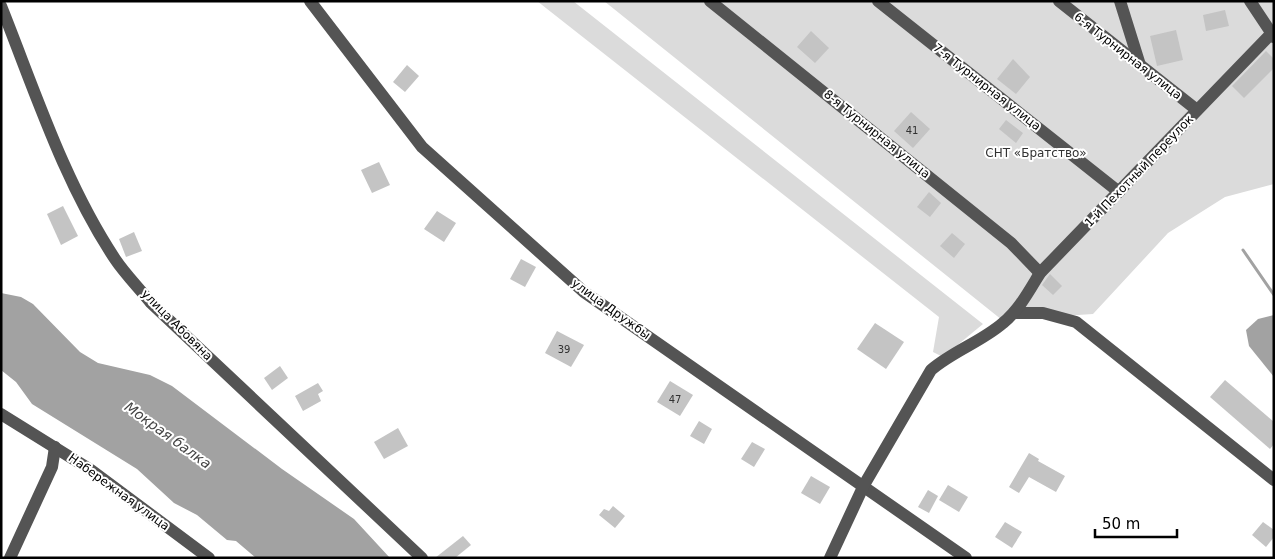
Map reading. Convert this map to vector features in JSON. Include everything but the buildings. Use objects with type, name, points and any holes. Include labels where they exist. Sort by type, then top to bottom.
[{"type":"street","name":"улица Дружбы","points":[[310,1],[422,146],[584,292],[864,485],[966,558]]},
{"type":"street","name":"8-я Турнирная улица","points":[[710,1],[1011,243],[1040,273]]},
{"type":"street","name":"7-я Турнирная улица","points":[[878,1],[1119,192]]},
{"type":"street","name":"6-я Турнирная улица","points":[[1058,1],[1198,110]]},
{"type":"street","points":[[1120,1],[1140,65]]},
{"type":"street","points":[[1250,1],[1272,35]]},
{"type":"street","name":"улица Абовяна","points":[[1,6],[65,164],[98,231],[116,261],[151,303],[422,558]]},
{"type":"street","name":"1-й Пехотный переулок","points":[[830,558],[864,485],[931,370],[942,360],[964,350],[1002,325],[1014,313],[1040,273],[1272,35]]},
{"type":"street","points":[[1014,313],[1044,313],[1076,322],[1274,480]]},
{"type":"street","name":"Набережная улица","points":[[1,414],[91,470],[209,558]]},
{"type":"street","points":[[10,558],[52,466],[55,447]]},
{"type":"green space","points":[[537,1],[573,1],[983,324],[943,357],[933,352],[939,317]]},
{"type":"green space","name":"СНТ «Братство»","points":[[604,1],[1274,1],[1274,184],[1225,197],[1168,233],[1093,314],[1002,320]]},
{"type":"water","name":"Мокрая балка","points":[[1,293],[21,297],[33,304],[80,352],[98,363],[150,375],[172,386],[282,469],[354,519],[390,558],[256,558],[236,541],[227,540],[197,515],[174,503],[137,469],[32,404],[16,382],[1,370]]},
{"type":"water","points":[[1274,315],[1274,377],[1249,346],[1246,330],[1258,319]]},
{"type":"waterway","points":[[1243,250],[1274,295]]}]
